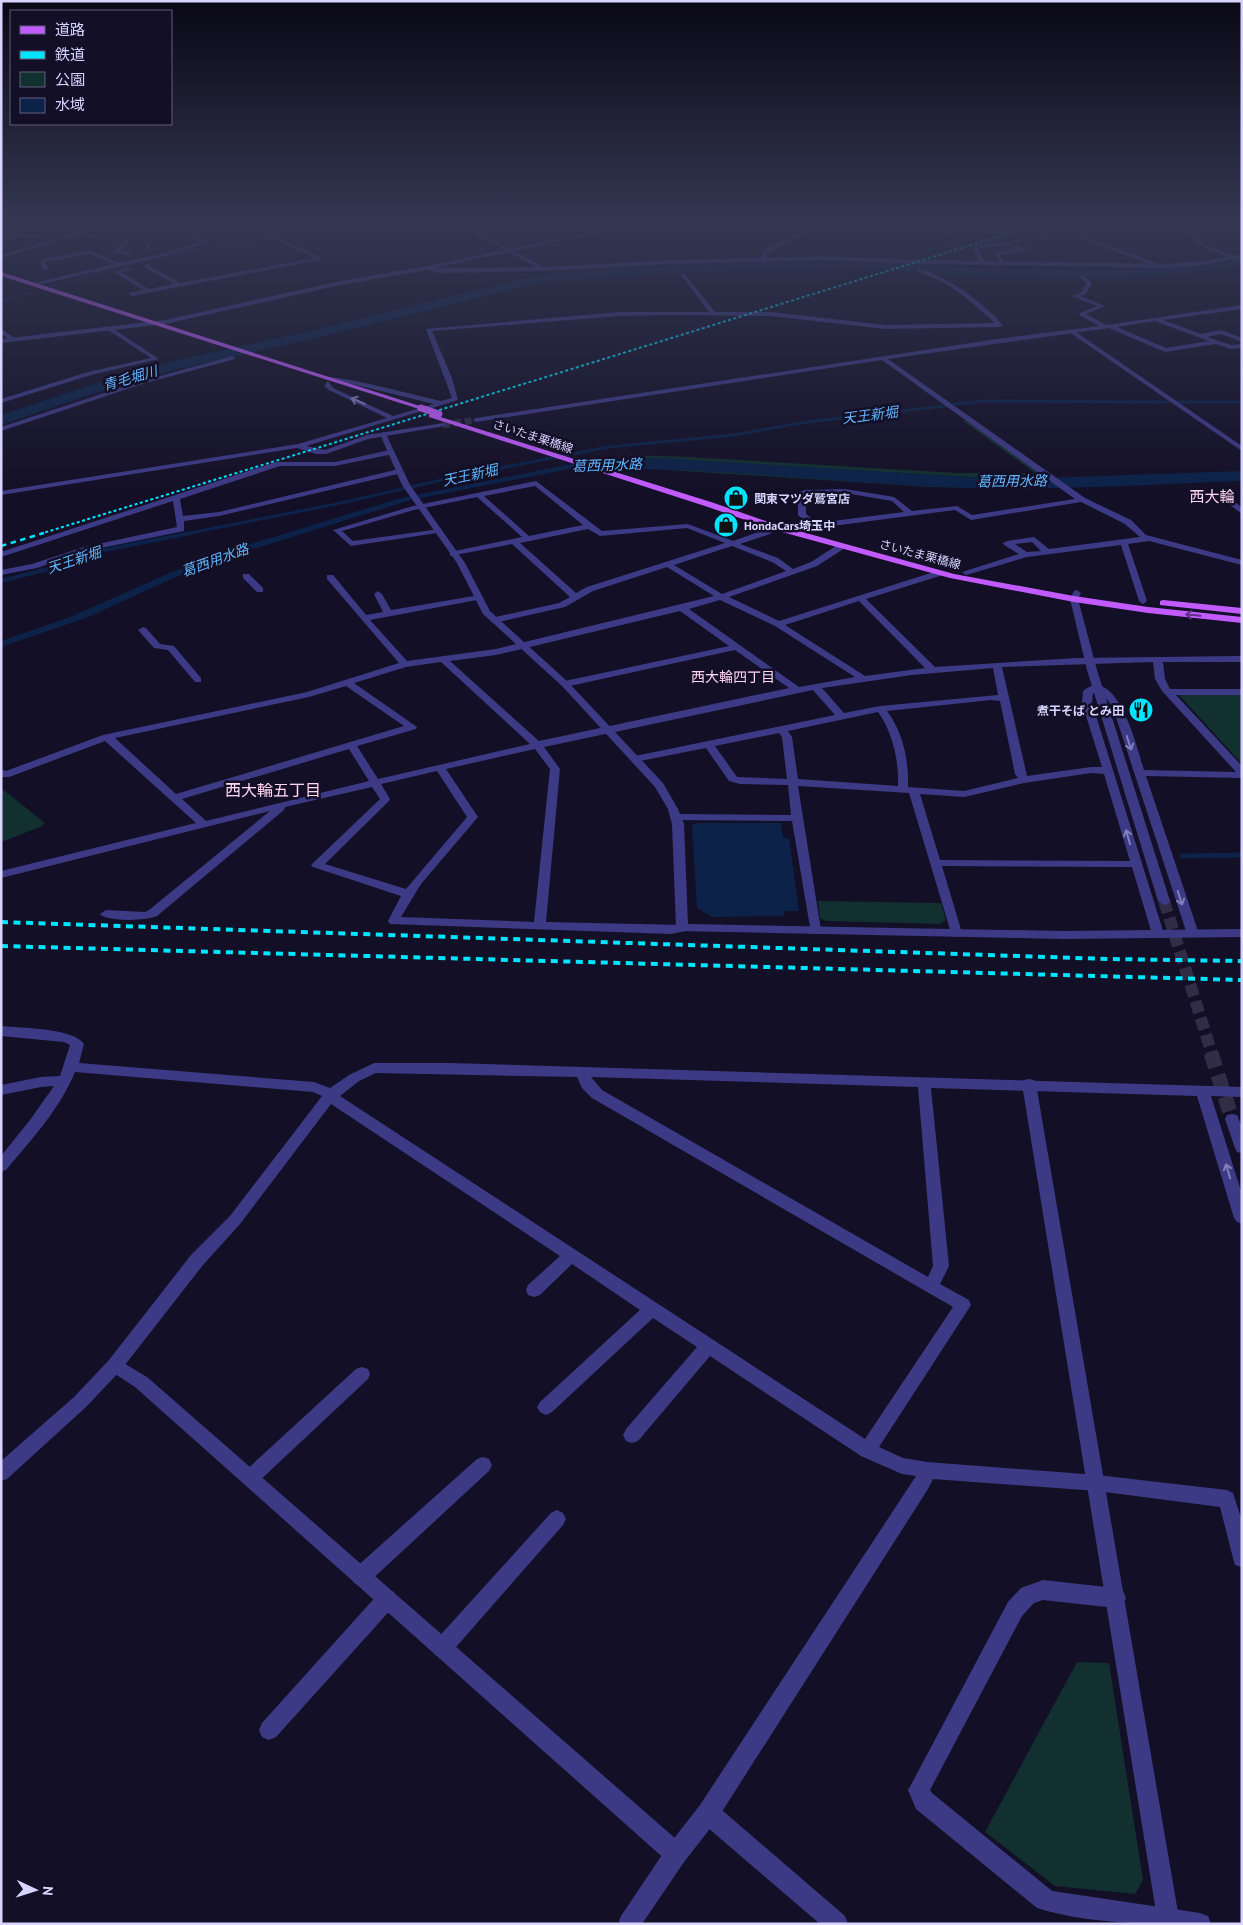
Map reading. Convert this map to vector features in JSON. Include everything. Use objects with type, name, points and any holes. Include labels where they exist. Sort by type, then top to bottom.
[{"type":"main road","name":"さいたま栗橋線","points":[[107,313],[328,380]]},
{"type":"main road","name":"さいたま栗橋線","points":[[125,313],[774,527],[940,573],[1148,610],[1242,620]]},
{"type":"main road","name":"さいたま栗橋線","points":[[435,415],[806,531],[966,572],[1075,596],[1242,611]]},
{"type":"street","points":[[1,341],[144,325],[204,313]]},
{"type":"street","points":[[1,493],[300,446],[456,399],[428,330],[620,314],[713,313],[771,314],[885,327],[1000,325],[986,313]]},
{"type":"street","points":[[1083,313],[1080,314],[1165,350],[1216,342]]},
{"type":"street","points":[[476,420],[997,341],[1203,313]]},
{"type":"street","points":[[1156,320],[1242,351]]},
{"type":"street","points":[[978,326],[984,331]]},
{"type":"street","points":[[1,401],[90,373],[156,359],[110,329]]},
{"type":"street","points":[[1,331],[13,339]]},
{"type":"street","points":[[1070,331],[1242,449]]},
{"type":"street","points":[[1200,336],[1222,332],[1242,340]]},
{"type":"street","points":[[991,336],[997,341]]},
{"type":"street","points":[[1230,347],[1242,346]]},
{"type":"street","points":[[1,430],[140,383],[233,358]]},
{"type":"street","points":[[884,358],[1082,500],[1128,522],[1145,537],[1241,561]]},
{"type":"street","points":[[392,419],[388,415],[331,389],[327,386],[328,380],[345,380],[441,404]]},
{"type":"street","points":[[300,446],[316,452],[326,452],[349,442],[383,434],[443,425]]},
{"type":"street","points":[[383,434],[399,471],[413,495],[461,564],[477,597],[494,620],[565,684],[635,759],[658,785],[669,801],[676,817],[679,834],[682,928]]},
{"type":"street","points":[[1,555],[279,464],[335,464],[390,452]]},
{"type":"street","points":[[179,519],[219,514],[399,471]]},
{"type":"street","points":[[437,531],[351,544],[338,532],[413,495],[479,495],[536,483],[600,534],[688,526],[775,560],[792,572]]},
{"type":"street","points":[[815,526],[802,515],[802,493],[804,492],[845,491],[894,500],[909,513]]},
{"type":"street","points":[[479,495],[527,538]]},
{"type":"street","points":[[1,573],[34,566],[84,549],[181,529],[176,497]]},
{"type":"street","points":[[1225,497],[1242,512]]},
{"type":"street","points":[[806,531],[815,526],[909,513],[957,508],[971,518],[1082,500]]},
{"type":"street","points":[[453,554],[589,526]]},
{"type":"street","points":[[494,620],[562,605],[590,589],[767,532],[774,527]]},
{"type":"street","points":[[966,572],[1026,555],[1124,543],[1146,539],[1145,537]]},
{"type":"street","points":[[1026,555],[1007,543],[1034,539],[1047,552]]},
{"type":"street","points":[[513,541],[575,597]]},
{"type":"street","points":[[1124,543],[1143,601]]},
{"type":"street","points":[[1,772],[5,775],[107,737],[309,694],[405,664],[444,660],[524,646],[682,608],[721,597],[792,572],[822,560],[842,546]]},
{"type":"street","points":[[669,565],[721,597],[778,624],[864,679]]},
{"type":"street","points":[[778,624],[940,573]]},
{"type":"street","points":[[246,576],[260,590]]},
{"type":"street","points":[[330,577],[405,664]]},
{"type":"street","points":[[378,594],[388,614]]},
{"type":"street","points":[[1075,596],[1089,660],[1164,901]]},
{"type":"street","points":[[364,618],[477,597]]},
{"type":"street","points":[[860,598],[934,670]]},
{"type":"street","points":[[682,608],[799,691]]},
{"type":"street","points":[[143,630],[157,646],[171,648],[198,680]]},
{"type":"street","points":[[565,684],[737,647]]},
{"type":"street","points":[[1157,659],[1159,680],[1242,773]]},
{"type":"street","points":[[1,875],[284,804],[537,745],[608,729],[864,679],[934,670],[1089,660],[1242,659]]},
{"type":"street","points":[[444,660],[537,745],[556,769],[540,926]]},
{"type":"street","points":[[997,665],[1020,774],[1024,780]]},
{"type":"street","points":[[173,798],[412,727],[348,683]]},
{"type":"street","points":[[816,688],[842,717]]},
{"type":"street","points":[[1158,934],[1087,704],[1088,691],[1098,688],[1108,694],[1118,708],[1193,934]]},
{"type":"street","points":[[1168,692],[1242,692]]},
{"type":"street","points":[[635,759],[880,709],[991,697],[1004,698]]},
{"type":"street","points":[[880,709],[891,724],[897,741],[909,791],[936,863],[956,933]]},
{"type":"street","points":[[782,729],[787,737],[797,818],[815,930]]},
{"type":"street","points":[[107,737],[204,825]]},
{"type":"street","points":[[708,743],[733,779],[740,781],[792,782],[970,794],[1024,780],[1091,770],[1109,771]]},
{"type":"street","points":[[352,746],[385,799],[316,865],[408,894]]},
{"type":"street","points":[[440,768],[473,817],[408,894],[396,913],[394,921],[671,930],[682,928],[1064,935],[1242,933]]},
{"type":"street","points":[[1139,773],[1242,773]]},
{"type":"street","points":[[106,914],[147,916],[153,913],[284,804]]},
{"type":"street","points":[[676,817],[797,818]]},
{"type":"street","points":[[936,863],[1136,864]]},
{"type":"street","points":[[1,1031],[66,1038],[77,1044],[76,1053],[63,1081],[27,1134],[1,1166]]},
{"type":"street","points":[[1,1473],[80,1402],[115,1365],[197,1260],[235,1220],[331,1095],[354,1078],[374,1068],[389,1066],[1029,1084],[1242,1092]]},
{"type":"street","points":[[70,1067],[314,1087],[323,1090],[349,1110],[867,1450],[902,1466],[927,1470],[1098,1483],[1227,1499],[1242,1558]]},
{"type":"street","points":[[583,1072],[583,1078],[588,1086],[597,1094],[963,1305],[867,1450]]},
{"type":"street","points":[[1,1090],[41,1082],[63,1081]]},
{"type":"street","points":[[924,1082],[941,1266],[931,1287]]},
{"type":"street","points":[[1029,1084],[1098,1483],[1169,1922]]},
{"type":"street","points":[[1202,1091],[1242,1218]]},
{"type":"street","points":[[1232,1119],[1242,1148]]},
{"type":"street","points":[[534,1290],[571,1256]]},
{"type":"street","points":[[546,1407],[652,1308]]},
{"type":"street","points":[[632,1435],[708,1345]]},
{"type":"street","points":[[115,1365],[141,1382],[676,1854]]},
{"type":"street","points":[[250,1478],[362,1374]]},
{"type":"street","points":[[361,1576],[483,1465]]},
{"type":"street","points":[[629,1924],[676,1854],[708,1813],[922,1483],[927,1470]]},
{"type":"street","points":[[442,1648],[557,1519]]},
{"type":"street","points":[[1116,1598],[1043,1590],[1028,1595],[1015,1609],[919,1790],[924,1801],[1045,1900],[1059,1905],[1169,1922],[1200,1924]]},
{"type":"street","points":[[269,1730],[387,1600]]},
{"type":"street","points":[[708,1813],[836,1923]]},
{"type":"green space","points":[[963,421],[967,421],[1041,474],[986,478],[630,457],[630,455],[688,457],[957,473],[1035,473]]},
{"type":"green space","points":[[670,468],[1047,489],[930,487],[669,470]]},
{"type":"green space","points":[[1179,695],[1242,695],[1242,764]]},
{"type":"green space","points":[[1,788],[45,823],[40,827],[1,842]]},
{"type":"green space","points":[[818,901],[941,903],[946,920],[939,924],[826,921],[820,918]]},
{"type":"green space","points":[[1077,1662],[1109,1663],[1143,1880],[1135,1894],[1055,1886],[985,1832]]},
{"type":"water","points":[[641,460],[638,464],[574,468],[411,500],[227,557],[178,576],[86,618],[1,647],[1,641],[70,617],[165,575],[228,551],[401,498],[567,465],[602,461]]},
{"type":"water","points":[[696,823],[781,823],[783,838],[789,838],[799,911],[784,911],[784,916],[712,917],[697,908],[692,826]]},
{"type":"waterway","name":"青毛堀川","points":[[1,420],[111,383],[179,364],[400,313]]},
{"type":"waterway","name":"天王新堀","points":[[954,404],[986,401],[1168,402]]},
{"type":"waterway","name":"天王新堀","points":[[1179,402],[1242,402]]},
{"type":"waterway","name":"天王新堀","points":[[185,534],[341,503],[459,476],[609,447],[734,435],[807,422],[945,406]]},
{"type":"waterway","name":"葛西用水路","points":[[598,464],[660,463],[983,483],[1044,483],[1242,476]]},
{"type":"waterway","name":"天王新堀","points":[[1,581],[48,569],[79,555],[191,533]]},
{"type":"waterway","points":[[1182,856],[1242,855]]},
{"type":"tunnel","points":[[443,425],[476,420]]},
{"type":"tunnel","points":[[1164,901],[1212,1054]]},
{"type":"tunnel","points":[[1211,1053],[1232,1119]]},
{"type":"railway","points":[[40,534],[753,313]]},
{"type":"railway","points":[[1,546],[44,533]]},
{"type":"railway","points":[[1,922],[1108,959],[1242,961]]},
{"type":"railway","points":[[1,946],[1242,980]]},
{"type":"place","name":"関東マツダ鷲宮店","points":[[736,498]]},
{"type":"place","name":"HondaCars埼玉中","points":[[726,525]]},
{"type":"place","name":"煮干そば とみ田","points":[[1141,710]]},
{"type":"district","name":"西大輪","points":[[1212,496]]},
{"type":"district","name":"西大輪四丁目","points":[[733,677]]},
{"type":"district","name":"西大輪五丁目","points":[[273,790]]}]
